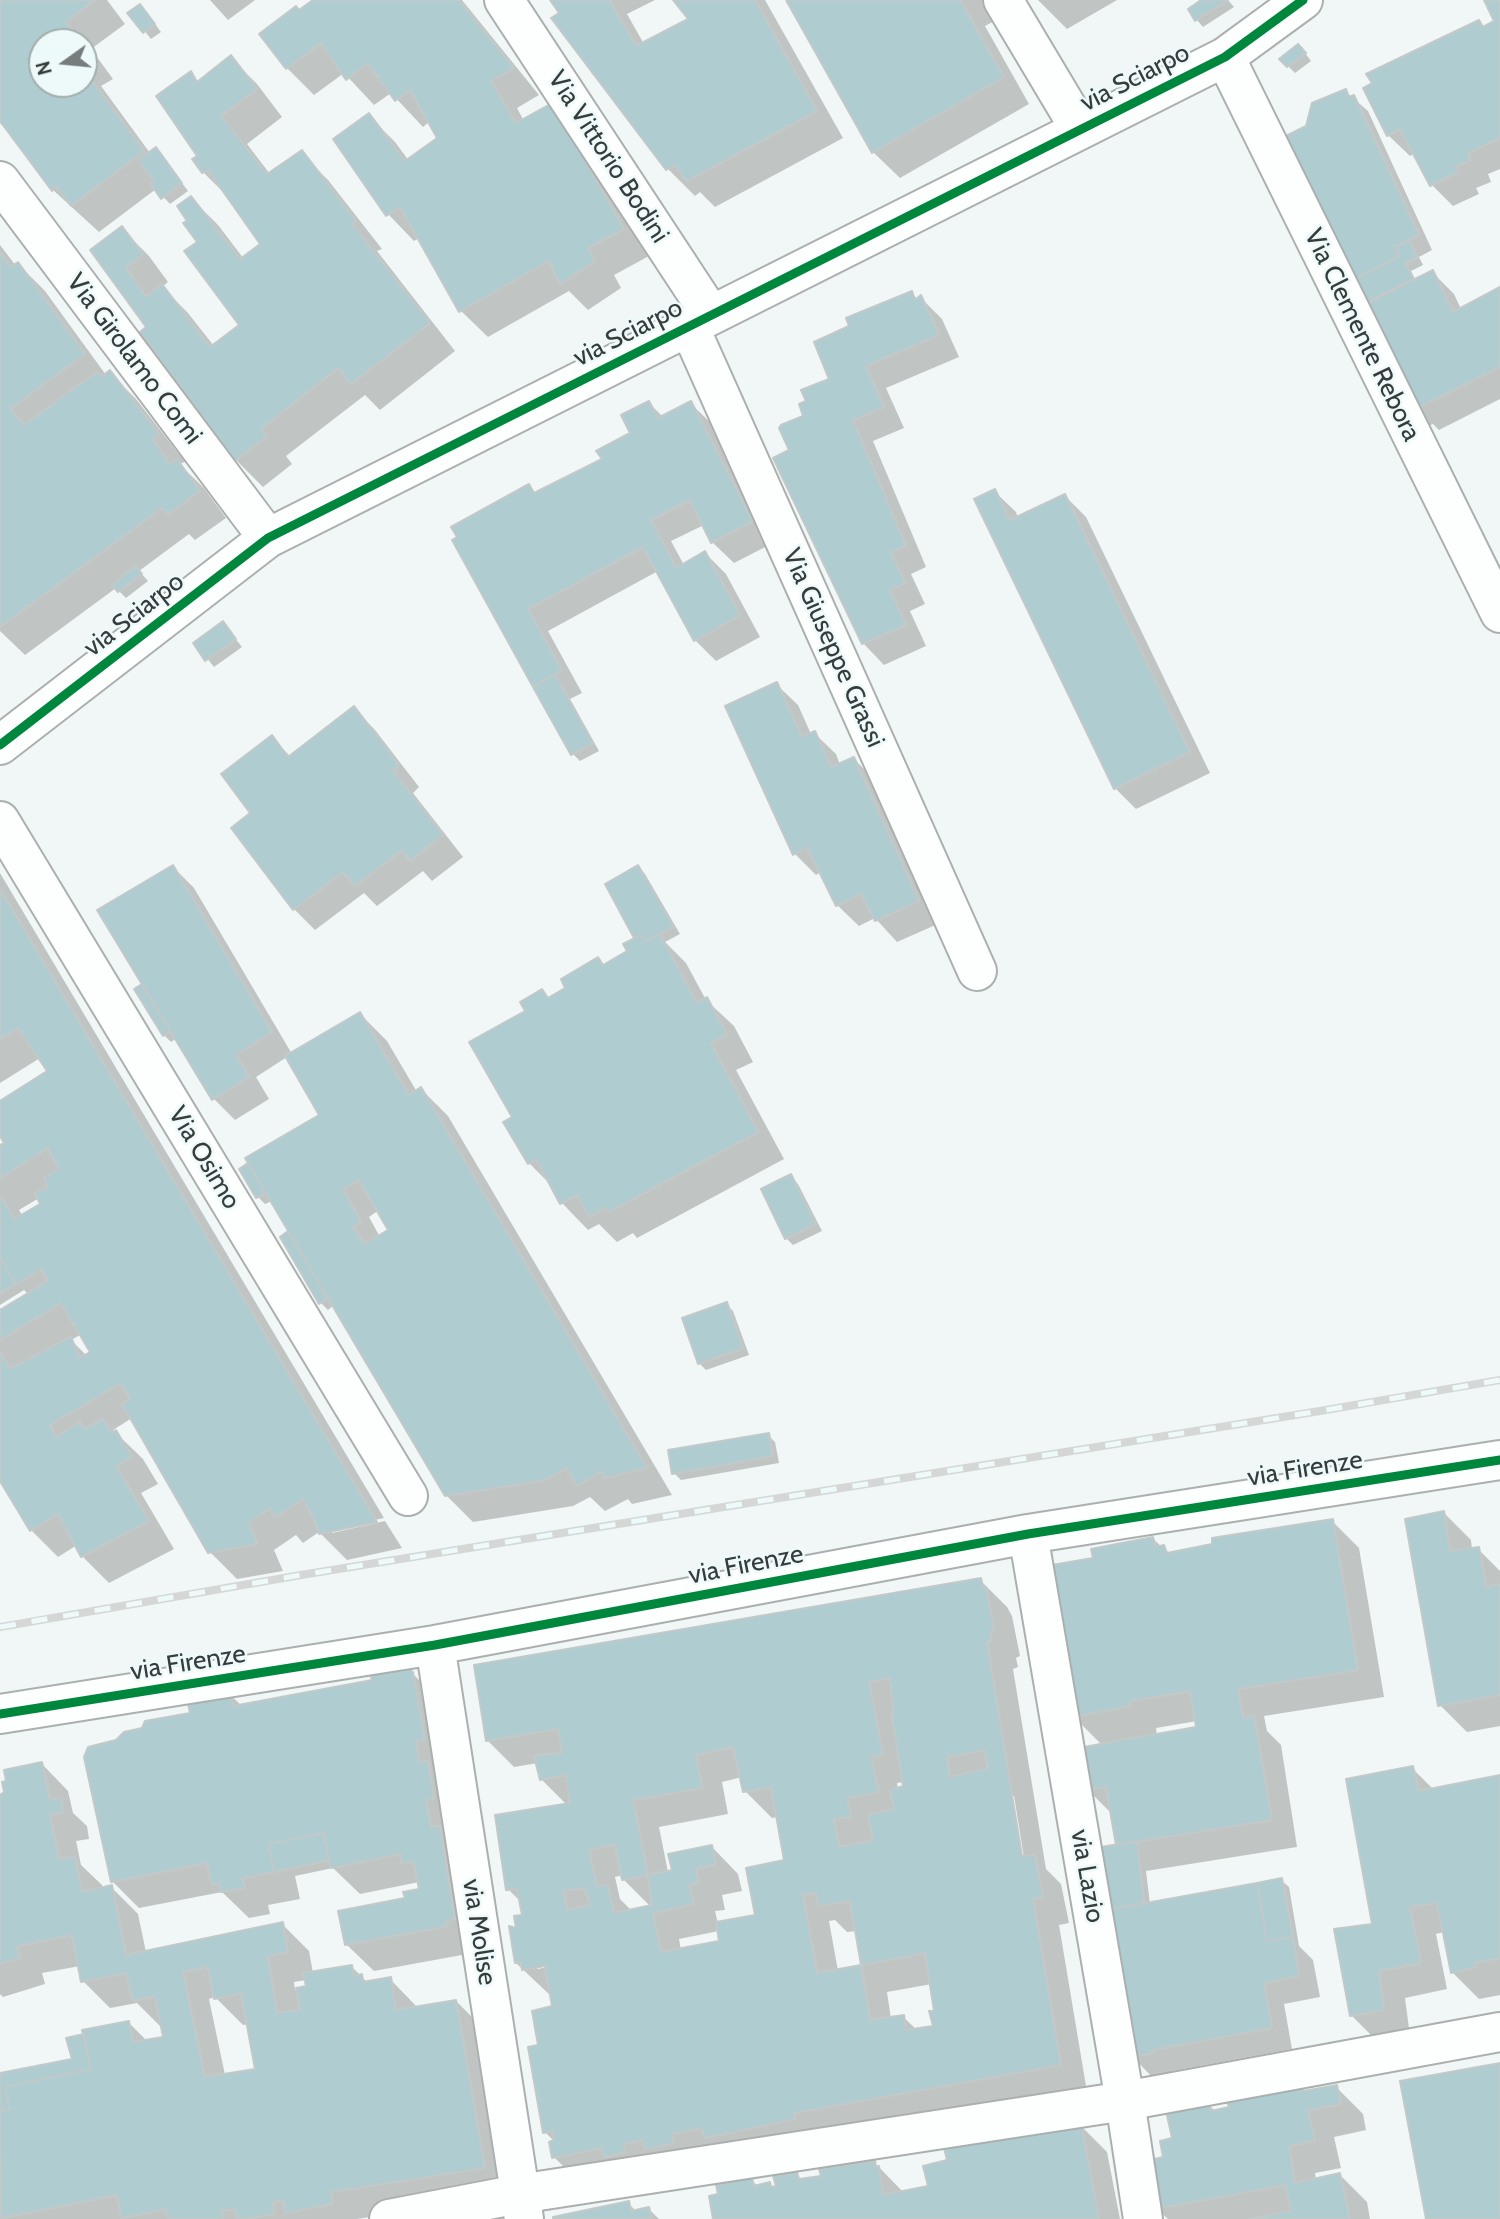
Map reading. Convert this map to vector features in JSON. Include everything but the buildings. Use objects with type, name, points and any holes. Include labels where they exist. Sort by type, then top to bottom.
[{"type":"street","name":"Via Vittorio Bodini","points":[[504,0],[700,320]]},
{"type":"street","points":[[1003,0],[1080,130]]},
{"type":"street","name":"via Sciarpo","points":[[0,745],[268,538],[1224,57],[1303,0]]},
{"type":"street","name":"Via Clemente Rebora","points":[[1224,57],[1500,613]]},
{"type":"street","name":"Via Girolamo Comi","points":[[0,181],[268,538]]},
{"type":"street","name":"Via Giuseppe Grassi","points":[[700,320],[977,971]]},
{"type":"street","name":"Via Osimo","points":[[0,821],[408,1496]]},
{"type":"street","name":"via Firenze","points":[[0,1714],[435,1645],[1028,1534],[1500,1460]]},
{"type":"street","name":"via Lazio","points":[[1028,1534],[1143,2219]]},
{"type":"street","name":"via Molise","points":[[435,1645],[522,2207]]},
{"type":"street","points":[[389,2219],[522,2207],[1500,2032]]},
{"type":"railway","points":[[0,1627],[301,1575],[1500,1380]]},
{"type":"cycle path","points":[[0,745],[268,538],[1225,57],[1303,0]]},
{"type":"cycle path","points":[[0,1714],[435,1645],[1028,1534],[1500,1460]]}]
